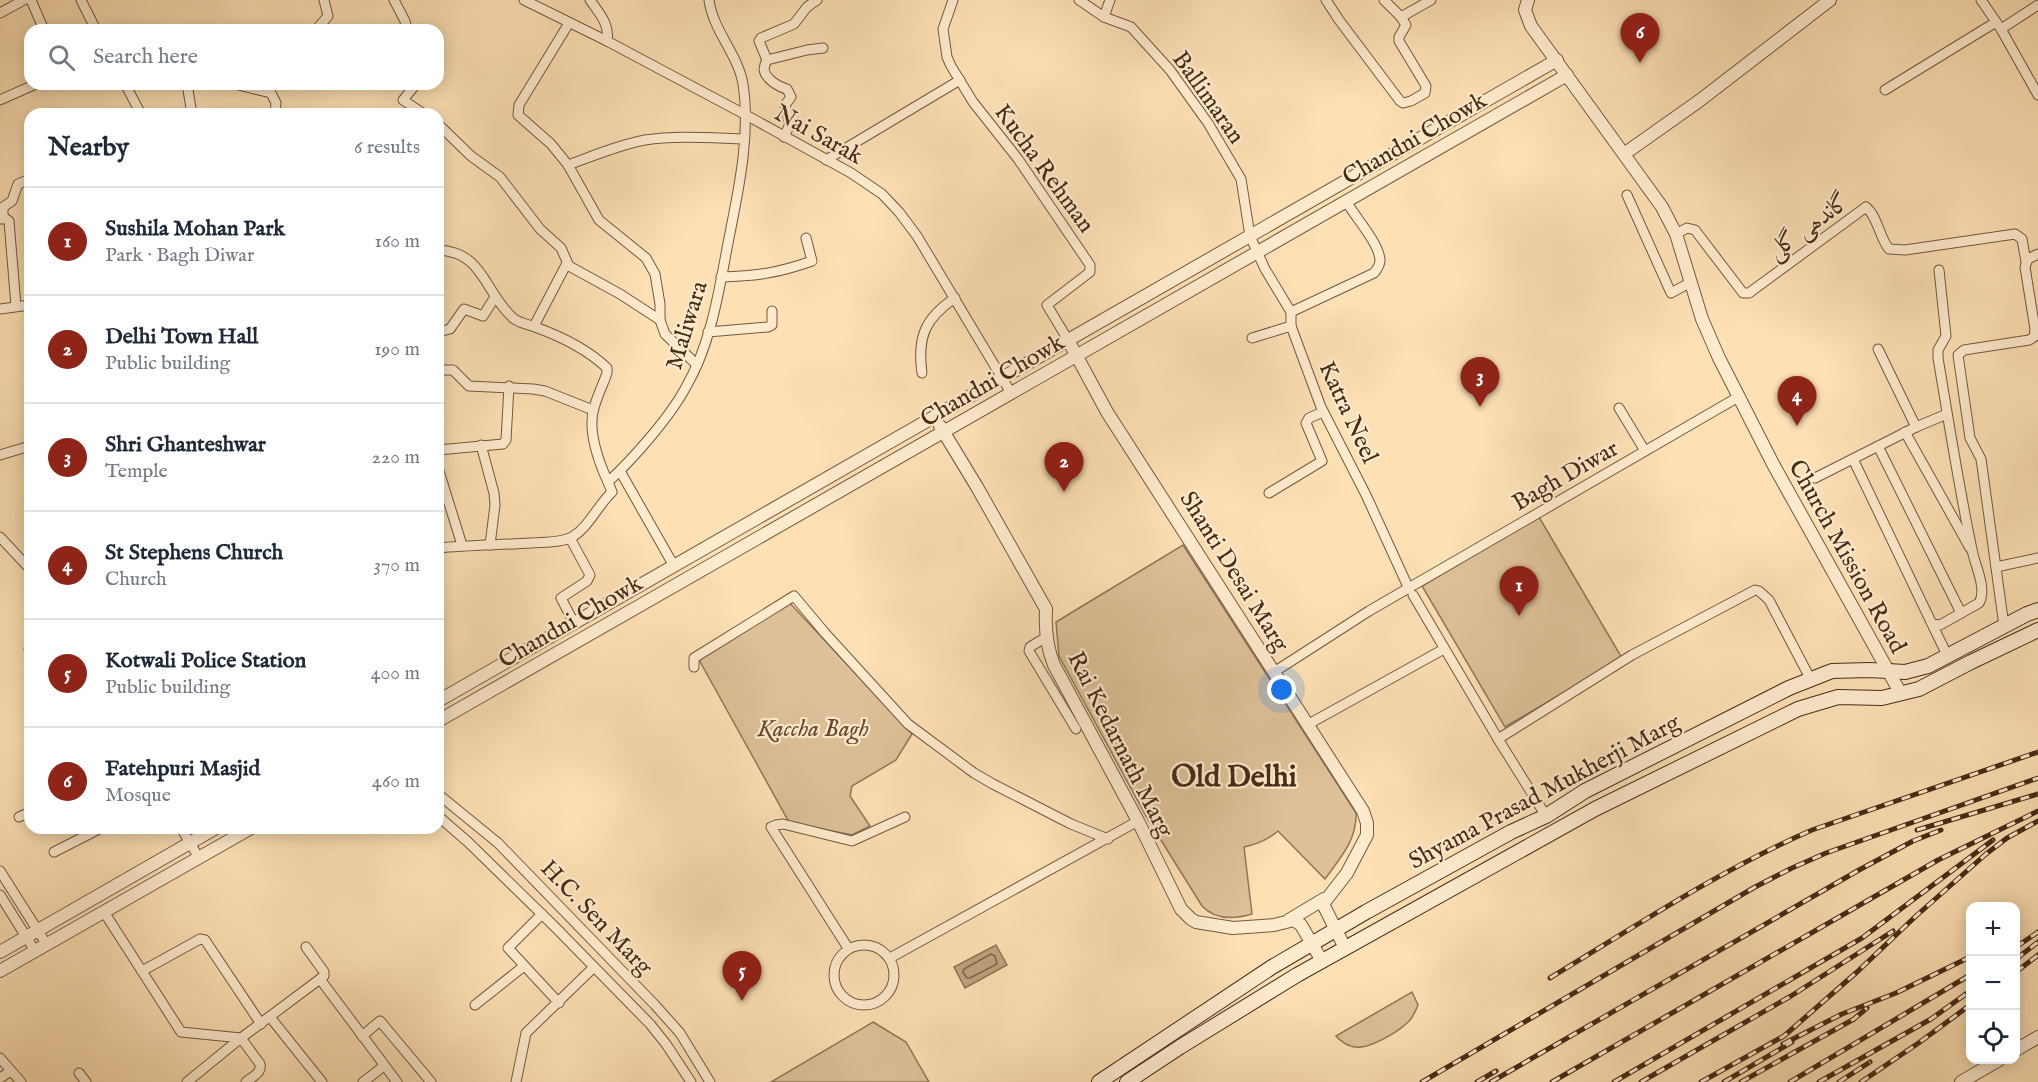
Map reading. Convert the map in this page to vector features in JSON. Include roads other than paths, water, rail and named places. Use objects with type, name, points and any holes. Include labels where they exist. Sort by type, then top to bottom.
[{"type":"main road","name":"Shyama Prasad Mukherji Marg","points":[[1099,1082],[1272,967],[1312,944],[1511,832],[1546,816],[1595,786],[1789,688],[1832,671],[1905,672],[1928,666],[2038,610]]},
{"type":"main road","name":"Shyama Prasad Mukherji Marg","points":[[1127,1082],[1322,961],[1595,809],[1798,709],[1838,697],[1882,698],[1919,689],[2038,630]]},
{"type":"street","points":[[0,13],[24,0]]},
{"type":"street","points":[[31,0],[41,24]]},
{"type":"street","points":[[81,0],[93,24]]},
{"type":"street","points":[[321,24],[328,16],[324,0]]},
{"type":"street","points":[[394,0],[406,24]]},
{"type":"street","name":"Nai Sarak","points":[[524,0],[746,115],[867,183],[882,194],[917,236],[1011,393]]},
{"type":"street","points":[[590,0],[606,23],[607,41]]},
{"type":"street","name":"Maliwara","points":[[570,538],[581,529],[601,502],[612,492],[608,482],[621,471],[668,415],[686,388],[697,365],[708,332],[722,277],[737,196],[746,115],[741,74],[722,35],[709,0]]},
{"type":"street","points":[[784,137],[790,124],[785,105],[791,97],[788,90],[778,87],[765,72],[764,67],[767,60],[759,41],[761,38],[794,24],[807,7],[817,0]]},
{"type":"street","name":"Kucha Rehman","points":[[953,0],[945,21],[944,42],[947,57],[979,110],[1018,159],[1090,265],[1090,272],[1047,305],[1068,340]]},
{"type":"street","name":"Ballimaran","points":[[1079,0],[1104,17],[1131,27],[1170,69],[1208,123],[1241,179],[1250,236],[1258,252]]},
{"type":"street","points":[[1104,17],[1110,0]]},
{"type":"street","points":[[1326,0],[1403,103],[1425,93],[1426,89],[1399,41],[1406,25],[1384,0]]},
{"type":"street","points":[[1401,17],[1431,0]]},
{"type":"street","name":"Church Mission Road","points":[[1528,0],[1525,10],[1527,18],[1654,194],[1676,234],[1709,336],[1773,464],[1901,694]]},
{"type":"street","points":[[1624,154],[1699,101],[1830,0]]},
{"type":"street","points":[[1982,0],[1999,25],[2038,95]]},
{"type":"street","points":[[1885,90],[2038,5]]},
{"type":"street","points":[[569,23],[519,105],[517,112],[520,118],[551,144],[568,165],[599,220],[646,258],[651,265],[659,291],[660,320],[665,334],[697,365]]},
{"type":"street","points":[[767,60],[823,48]]},
{"type":"street","name":"Chandni Chowk","points":[[444,698],[1557,60]]},
{"type":"street","name":"Chandni Chowk","points":[[444,718],[1567,75]]},
{"type":"street","points":[[826,160],[960,80]]},
{"type":"street","points":[[0,100],[24,89]]},
{"type":"street","points":[[127,90],[138,108]]},
{"type":"street","points":[[188,90],[191,108]]},
{"type":"street","points":[[273,90],[276,108]]},
{"type":"street","points":[[411,90],[403,100],[415,108]]},
{"type":"street","points":[[1439,128],[1448,143]]},
{"type":"street","points":[[444,130],[471,156],[500,177],[535,224],[561,248],[568,266],[620,294],[660,320]]},
{"type":"street","points":[[568,165],[646,140],[744,139]]},
{"type":"street","points":[[16,306],[9,221],[1,219],[3,207],[12,201],[18,184],[24,182]]},
{"type":"street","points":[[1627,195],[1671,293],[1691,282]]},
{"type":"street","points":[[1258,252],[1291,312],[1374,273],[1380,257],[1376,246],[1346,201]]},
{"type":"street","name":"گاندھی گلی","points":[[1676,234],[1687,228],[1695,230],[1740,290],[1746,294],[1866,207],[1872,212],[1889,249],[1905,250],[2015,234],[2022,239],[2026,262]]},
{"type":"street","points":[[722,277],[758,276],[784,271],[812,261],[806,238]]},
{"type":"street","points":[[444,251],[454,252],[470,260],[495,297],[517,321],[534,326],[578,346],[607,368],[608,373],[593,410],[593,431],[600,467],[608,482]]},
{"type":"street","points":[[2004,626],[1983,466],[1970,438],[1958,356],[1964,350],[2029,340],[2034,337],[2035,329],[2026,262],[2038,254]]},
{"type":"street","points":[[534,326],[567,263]]},
{"type":"street","points":[[1933,626],[1940,626],[1981,600],[1981,587],[1947,414],[1938,352],[1946,336],[1939,270]]},
{"type":"street","points":[[444,330],[450,329],[464,309],[483,316],[495,297]]},
{"type":"street","points":[[922,373],[920,350],[922,335],[937,311],[955,298]]},
{"type":"street","points":[[0,309],[24,305]]},
{"type":"street","points":[[708,332],[768,327],[772,325],[772,311]]},
{"type":"street","name":"Katra Neel","points":[[1291,312],[1291,326],[1323,412],[1366,495],[1411,592],[1497,739],[1546,816]]},
{"type":"street","points":[[1252,338],[1291,326]]},
{"type":"street","name":"Shanti Desai Marg","points":[[1068,340],[1107,412],[1363,811],[1367,823],[1367,835],[1354,861],[1324,899],[1289,920]]},
{"type":"street","points":[[1878,349],[1916,427]]},
{"type":"street","points":[[444,370],[453,370],[469,386],[508,386],[545,391],[593,410]]},
{"type":"street","points":[[444,449],[501,445],[505,442],[508,386]]},
{"type":"street","name":"Bagh Diwar","points":[[1274,672],[1362,615],[1411,592],[1740,396]]},
{"type":"street","points":[[1619,408],[1645,451]]},
{"type":"street","points":[[1269,493],[1322,461],[1306,423],[1309,418],[1323,412]]},
{"type":"street","points":[[1815,478],[1905,432],[1947,414]]},
{"type":"street","name":"Rai Kedarnath Marg","points":[[935,417],[1046,609],[1048,636],[1054,665],[1138,821],[1181,909],[1191,919],[1214,926],[1233,928],[1274,925],[1289,920]]},
{"type":"street","points":[[1905,432],[1973,555]]},
{"type":"street","points":[[481,445],[495,499],[490,545]]},
{"type":"street","points":[[1878,446],[1961,613]]},
{"type":"street","points":[[0,455],[24,448]]},
{"type":"street","points":[[1853,459],[1947,656]]},
{"type":"street","points":[[621,471],[674,566]]},
{"type":"street","points":[[444,487],[462,545]]},
{"type":"street","points":[[0,537],[24,563]]},
{"type":"street","points":[[444,547],[551,542],[570,538],[590,575],[587,581],[561,598],[574,623]]},
{"type":"street","points":[[1996,567],[2038,558]]},
{"type":"street","points":[[1497,739],[1632,654],[1755,590],[1764,594],[1769,600],[1811,680]]},
{"type":"street","points":[[694,667],[694,658],[794,596],[908,724],[974,773],[993,784],[1071,824],[1108,839]]},
{"type":"street","points":[[1048,636],[1030,647],[1029,651],[1076,729]]},
{"type":"street","points":[[1307,725],[1444,649]]},
{"type":"street","name":"H.C. Sen Marg","points":[[444,799],[498,843],[655,1005],[680,1033],[710,1082]]},
{"type":"street","points":[[19,817],[24,815]]},
{"type":"street","points":[[848,948],[771,827],[783,824],[852,841],[905,817]]},
{"type":"street","name":"H.C. Sen Marg","points":[[444,821],[542,914],[650,1024],[691,1082]]},
{"type":"street","points":[[890,958],[1138,821]]},
{"type":"street","points":[[54,852],[89,834]]},
{"type":"street","points":[[185,834],[198,858]]},
{"type":"street","points":[[0,952],[206,834]]},
{"type":"street","points":[[0,972],[240,834]]},
{"type":"street","points":[[0,871],[32,934],[35,951]]},
{"type":"street","points":[[0,895],[32,934],[46,945]]},
{"type":"street","points":[[1324,899],[1323,908],[1345,948]]},
{"type":"street","points":[[104,912],[181,1032],[241,1038],[261,1068],[246,1082]]},
{"type":"street","points":[[542,914],[509,946],[509,950],[559,1003]]},
{"type":"street","points":[[554,926],[567,914]]},
{"type":"street","points":[[1289,920],[1294,920],[1299,924],[1322,961]]},
{"type":"street","points":[[142,971],[200,939],[206,940],[261,1024]]},
{"type":"street","points":[[857,945],[875,946],[890,958],[894,968],[891,989],[876,1003],[855,1004],[845,999],[838,991],[833,971],[841,954],[848,948],[857,945]]},
{"type":"street","points":[[187,1082],[320,979],[324,972],[306,947]]},
{"type":"street","points":[[475,1005],[524,966]]},
{"type":"street","points":[[516,1082],[526,1033],[594,967]]},
{"type":"street","points":[[320,979],[397,1082]]},
{"type":"street","points":[[270,1017],[322,1082]]},
{"type":"street","points":[[362,1036],[380,1021],[431,1082]]},
{"type":"street","points":[[2020,1048],[2038,1037]]},
{"type":"street","points":[[0,1058],[21,1082]]},
{"type":"street","points":[[1961,1082],[1991,1064]]},
{"type":"street","points":[[363,1082],[384,1066]]},
{"type":"street","points":[[0,1078],[11,1071]]},
{"type":"street","points":[[198,1072],[205,1082]]},
{"type":"street","points":[[79,1073],[86,1082]]},
{"type":"water","points":[[996,945],[1007,965],[965,988],[954,967]]},
{"type":"railway","points":[[1550,978],[1744,863],[1812,830],[2038,752]]},
{"type":"railway","points":[[1422,1082],[1755,887],[1792,868],[1826,853],[2038,778]]},
{"type":"railway","points":[[1917,830],[2038,794]]},
{"type":"railway","points":[[1552,1082],[1938,860],[2038,811]]},
{"type":"railway","points":[[1701,1082],[1784,1036],[1986,854],[2007,838],[2038,821]]},
{"type":"railway","points":[[1491,1082],[1859,870],[1913,841],[1941,830]]},
{"type":"railway","points":[[1614,1082],[1862,938],[1993,840]]},
{"type":"railway","points":[[1641,1082],[1791,996],[1893,931]]},
{"type":"railway","points":[[2020,944],[2038,932]]},
{"type":"railway","points":[[2020,956],[2038,942]]},
{"type":"railway","points":[[2020,969],[2038,955]]},
{"type":"railway","points":[[1783,1044],[1842,1014],[1896,993],[1966,959]]},
{"type":"railway","points":[[1790,1082],[1966,977]]},
{"type":"railway","points":[[1819,1082],[1931,1019],[1966,994]]},
{"type":"railway","points":[[1741,1082],[1854,1019],[1867,1008]]},
{"type":"railway","points":[[1861,1082],[1966,1008]]},
{"type":"railway","points":[[1724,1082],[1792,1042]]},
{"type":"railway","points":[[1839,1082],[1870,1062]]},
{"type":"railway","points":[[1477,1082],[1496,1071]]},
{"type":"place","name":"Fatehpuri Masjid","points":[[1640,63]]},
{"type":"place","name":"Shri Ghanteshwar","points":[[1480,407]]},
{"type":"place","name":"St Stephens Church","points":[[1797,426]]},
{"type":"place","name":"Delhi Town Hall","points":[[1064,492]]},
{"type":"place","name":"Sushila Mohan Park","points":[[1519,616]]},
{"type":"place","name":"Kotwali Police Station","points":[[742,1001]]},
{"type":"district","name":"Old Delhi","points":[[1234,776]]},
{"type":"park label","name":"Kaccha Bagh","points":[[813,728]]}]
